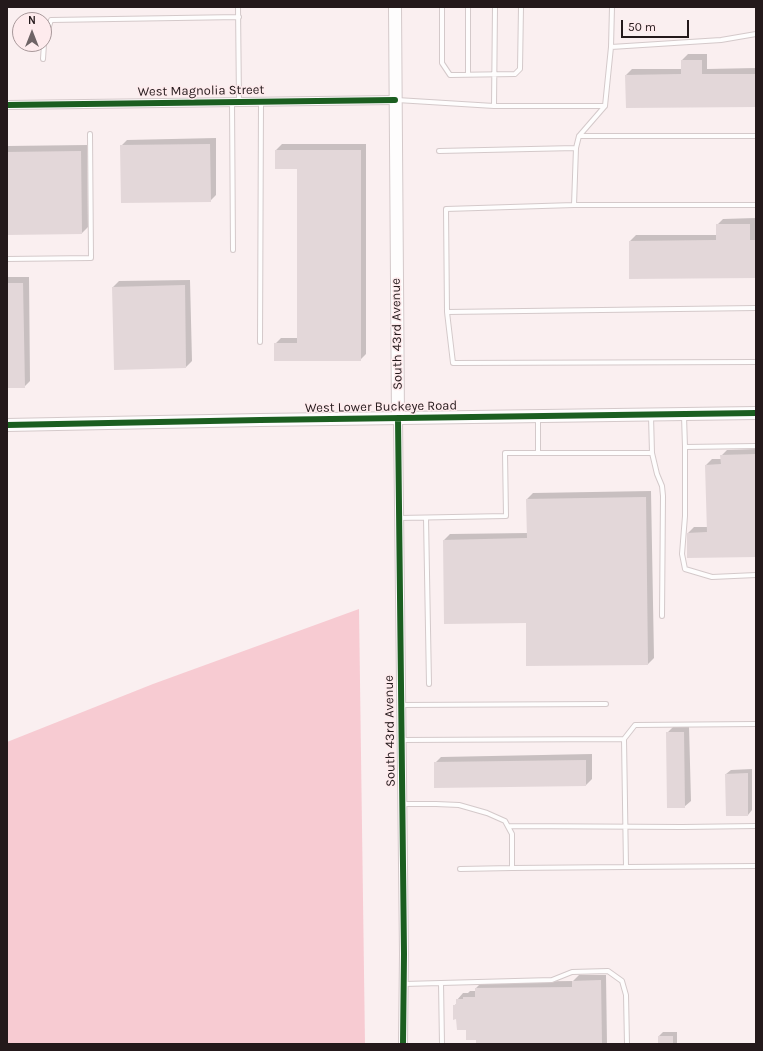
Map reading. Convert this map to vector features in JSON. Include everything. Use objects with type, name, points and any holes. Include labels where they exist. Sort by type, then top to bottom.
[{"type":"main road","name":"South 43rd Avenue","points":[[395,7],[394,100],[398,418]]},
{"type":"main road","name":"West Lower Buckeye Road","points":[[7,425],[756,413]]},
{"type":"street","name":"West Magnolia Street","points":[[7,105],[394,100]]},
{"type":"street","name":"South 43rd Avenue","points":[[398,418],[404,984],[403,1044]]},
{"type":"lane","points":[[233,250],[239,17],[238,7]]},
{"type":"lane","points":[[442,7],[442,63],[450,75],[515,74],[520,69],[521,7]]},
{"type":"lane","points":[[468,7],[468,74]]},
{"type":"lane","points":[[494,106],[495,7]]},
{"type":"lane","points":[[574,205],[576,148],[579,136],[605,106],[611,46],[612,7]]},
{"type":"lane","points":[[52,20],[239,17]]},
{"type":"lane","points":[[611,46],[721,40],[756,34]]},
{"type":"lane","points":[[43,52],[43,60]]},
{"type":"lane","points":[[394,100],[494,106],[605,106]]},
{"type":"lane","points":[[260,342],[261,102]]},
{"type":"lane","points":[[7,259],[91,258],[90,134]]},
{"type":"lane","points":[[579,136],[756,136]]},
{"type":"lane","points":[[439,151],[576,148]]},
{"type":"lane","points":[[756,205],[574,205],[446,209],[447,312],[453,363],[756,362]]},
{"type":"lane","points":[[447,312],[756,308]]},
{"type":"lane","points":[[651,414],[652,453],[657,474],[662,486],[663,496],[662,616]]},
{"type":"lane","points":[[683,414],[685,447],[685,516],[682,554],[685,569],[712,577],[756,574]]},
{"type":"lane","points":[[538,416],[538,453]]},
{"type":"lane","points":[[685,447],[756,446]]},
{"type":"lane","points":[[399,518],[506,516],[505,453],[652,453]]},
{"type":"lane","points":[[426,518],[429,684]]},
{"type":"lane","points":[[401,705],[606,704]]},
{"type":"lane","points":[[626,867],[624,739],[635,725],[756,724]]},
{"type":"lane","points":[[401,740],[624,739]]},
{"type":"lane","points":[[402,804],[459,805],[487,813],[505,821],[512,834],[512,868]]},
{"type":"lane","points":[[508,826],[756,826]]},
{"type":"lane","points":[[460,869],[756,866]]},
{"type":"lane","points":[[404,984],[552,980],[572,972],[608,971],[622,981],[626,996],[627,1044]]},
{"type":"lane","points":[[441,983],[442,1044]]},
{"type":"shaded area","points":[[359,609],[365,1044],[7,1044],[7,742],[153,684]]},
{"type":"building","points":[[681,60],[702,60],[702,74],[756,74],[756,107],[626,108],[625,75],[681,74]]},
{"type":"building","points":[[210,144],[211,202],[121,203],[120,145]]},
{"type":"building","points":[[275,150],[361,150],[361,361],[274,361],[274,343],[297,343],[297,169],[275,169]]},
{"type":"building","points":[[81,151],[82,234],[7,235],[7,152]]},
{"type":"building","points":[[716,224],[750,224],[750,240],[756,240],[756,278],[629,279],[629,241],[716,240]]},
{"type":"building","points":[[7,283],[23,283],[25,388],[7,388]]},
{"type":"building","points":[[185,285],[186,368],[114,370],[112,287]]},
{"type":"building","points":[[756,454],[756,557],[687,558],[687,533],[707,532],[705,465],[721,464],[720,455]]},
{"type":"building","points":[[646,497],[648,665],[526,666],[526,623],[444,624],[443,540],[527,538],[526,499]]},
{"type":"building","points":[[666,732],[684,732],[685,808],[667,808]]},
{"type":"building","points":[[586,760],[586,786],[434,788],[434,762]]},
{"type":"building","points":[[748,773],[748,816],[726,816],[725,774]]},
{"type":"building","points":[[601,980],[602,1044],[476,1044],[476,1040],[466,1040],[466,1030],[457,1030],[456,1019],[453,1020],[453,1005],[456,1005],[456,999],[463,999],[463,997],[475,997],[475,988],[572,987],[572,981]]},
{"type":"building","points":[[658,1036],[673,1036],[673,1044],[658,1044]]},
{"type":"cycle path","points":[[7,105],[395,100]]},
{"type":"cycle path","points":[[7,425],[756,413]]},
{"type":"cycle path","points":[[398,418],[404,954],[403,1044]]}]
